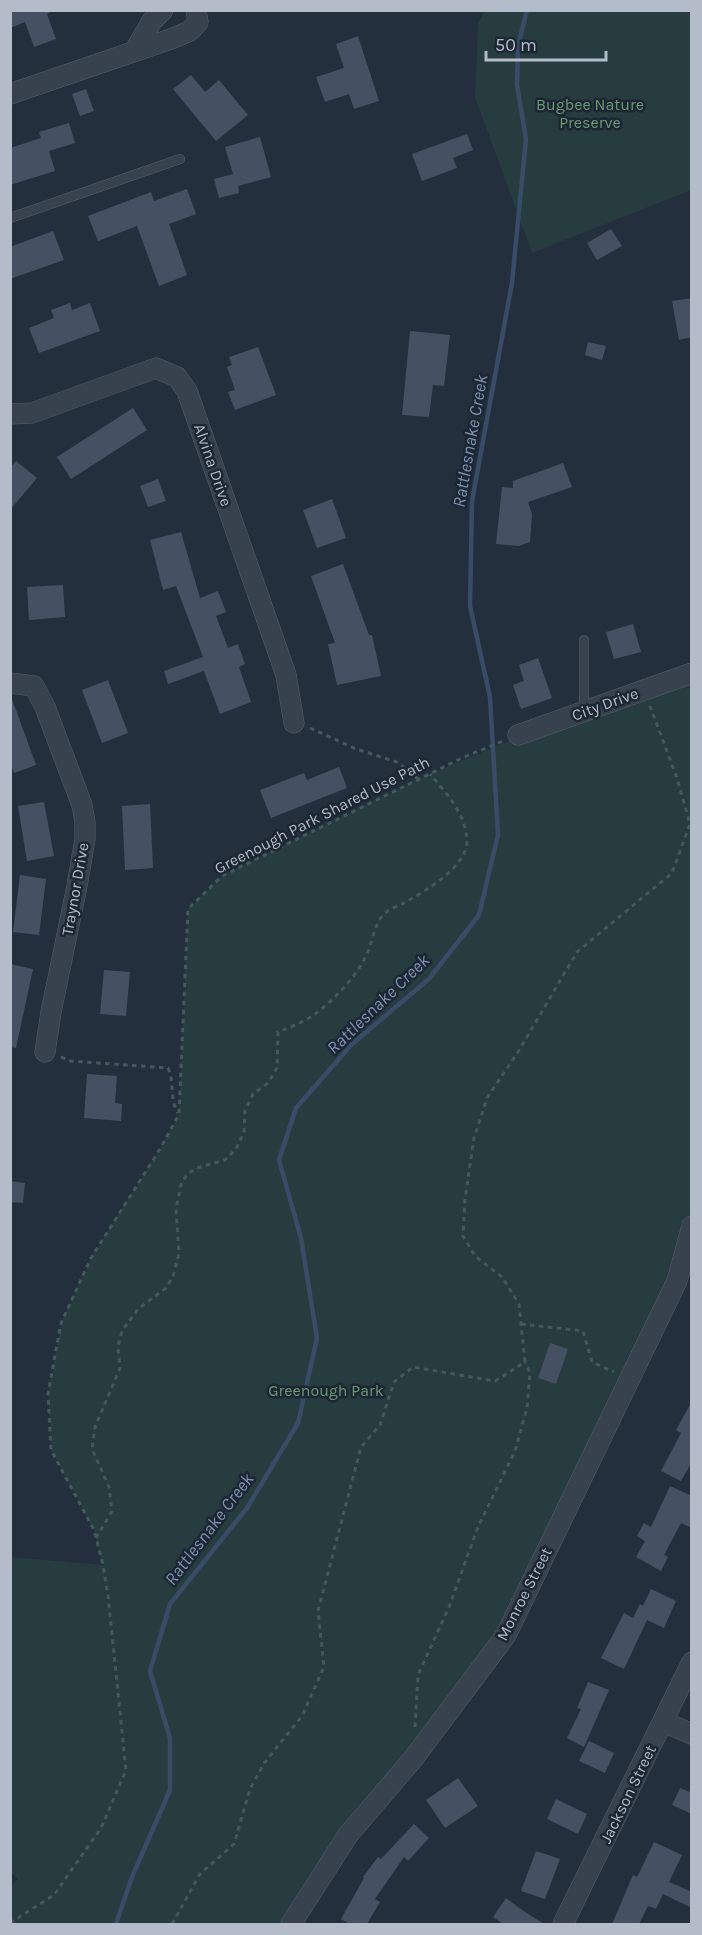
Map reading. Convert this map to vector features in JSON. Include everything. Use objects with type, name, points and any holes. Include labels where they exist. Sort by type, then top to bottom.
[{"type":"street","points":[[135,50],[152,21],[163,10]]},
{"type":"street","points":[[10,94],[171,39],[190,30],[198,22],[196,10]]},
{"type":"street","name":"Alvina Drive","points":[[10,414],[32,413],[156,368],[177,377],[187,392],[286,675],[294,723]]},
{"type":"street","name":"City Drive","points":[[518,735],[692,673]]},
{"type":"street","name":"Traynor Drive","points":[[10,683],[34,686],[45,707],[78,794],[85,822],[85,839],[77,886],[45,1052]]},
{"type":"street","name":"Monroe Street","points":[[291,1924],[348,1835],[413,1759],[506,1635],[677,1281],[692,1226]]},
{"type":"street","name":"Jackson Street","points":[[563,1924],[692,1662]]},
{"type":"street","points":[[664,1722],[692,1734]]},
{"type":"lane","points":[[10,218],[180,159]]},
{"type":"lane","points":[[584,640],[584,712]]},
{"type":"path","points":[[413,1759],[418,1675],[449,1607],[478,1527],[515,1451],[527,1408],[530,1373],[525,1362],[519,1304],[502,1277],[475,1256],[463,1236],[465,1199],[474,1138],[487,1098],[518,1052],[577,952],[672,873],[690,824],[677,778],[644,691]]},
{"type":"path","points":[[294,723],[356,749],[397,762],[418,779]]},
{"type":"path","name":"Greenough Park Shared Use Path","points":[[10,1923],[54,1895],[101,1828],[126,1770],[108,1596],[96,1538],[94,1530],[51,1450],[48,1394],[61,1323],[91,1258],[160,1149],[178,1114],[188,909],[222,876],[462,758],[518,735]]},
{"type":"path","points":[[96,1538],[112,1511],[109,1486],[92,1449],[95,1427],[120,1368],[118,1346],[122,1331],[138,1309],[166,1288],[173,1276],[179,1254],[176,1209],[181,1185],[187,1174],[197,1167],[225,1160],[236,1149],[244,1132],[245,1111],[253,1095],[268,1083],[277,1068],[278,1032],[315,1014],[348,983],[367,955],[374,930],[385,913],[425,891],[462,858],[467,842],[462,821],[454,804],[430,774]]},
{"type":"path","points":[[45,1052],[71,1061],[168,1068],[172,1076],[173,1105],[178,1114]]},
{"type":"path","points":[[521,1324],[583,1330],[592,1362],[629,1380]]},
{"type":"path","points":[[172,1924],[200,1874],[234,1844],[250,1789],[265,1762],[302,1716],[324,1667],[318,1611],[361,1447],[380,1425],[394,1382],[413,1367],[495,1381],[525,1362]]},
{"type":"green space","name":"Bugbee Nature Preserve","points":[[485,11],[691,11],[691,190],[532,253],[475,97],[478,23]]},
{"type":"green space","name":"Greenough Park","points":[[691,673],[692,1226],[506,1635],[291,1924],[11,1924],[11,1887],[18,1879],[10,1872],[10,1557],[103,1565],[94,1530],[51,1450],[48,1394],[61,1323],[91,1258],[160,1149],[179,1114],[188,909],[222,876],[418,779],[514,739]]},
{"type":"building","points":[[10,10],[53,10],[47,14],[56,39],[34,47],[25,22],[10,28]]},
{"type":"building","points":[[358,36],[379,101],[354,109],[349,94],[325,102],[316,77],[344,68],[336,44]]},
{"type":"building","points":[[191,75],[205,92],[219,80],[248,115],[216,141],[173,89]]},
{"type":"building","points":[[86,89],[94,111],[80,116],[72,94]]},
{"type":"building","points":[[69,123],[75,143],[49,151],[55,171],[10,185],[10,148],[41,138],[39,132]]},
{"type":"building","points":[[467,134],[473,150],[453,158],[457,168],[422,181],[412,154]]},
{"type":"building","points":[[260,137],[271,177],[238,186],[239,193],[219,198],[214,179],[233,174],[225,147]]},
{"type":"building","points":[[187,189],[196,214],[169,224],[187,275],[159,286],[137,226],[98,241],[88,216],[151,192],[154,201]]},
{"type":"building","points":[[611,229],[622,246],[597,260],[587,243]]},
{"type":"building","points":[[53,231],[64,260],[10,279],[10,247]]},
{"type":"building","points":[[692,298],[692,337],[679,340],[672,301]]},
{"type":"building","points":[[70,303],[72,310],[90,303],[100,331],[39,353],[29,328],[54,318],[51,310]]},
{"type":"building","points":[[410,331],[450,335],[444,386],[433,385],[429,417],[402,415]]},
{"type":"building","points":[[588,342],[606,346],[602,360],[585,355]]},
{"type":"building","points":[[258,347],[276,395],[235,410],[228,392],[235,390],[227,367],[232,365],[229,357]]},
{"type":"building","points":[[133,408],[147,430],[71,479],[57,457]]},
{"type":"building","points":[[16,461],[37,478],[10,510],[10,468]]},
{"type":"building","points":[[563,463],[572,487],[528,502],[532,514],[530,542],[519,546],[496,544],[502,487],[513,488],[513,481]]},
{"type":"building","points":[[158,479],[166,501],[148,507],[140,486]]},
{"type":"building","points":[[332,499],[346,538],[317,548],[303,510]]},
{"type":"building","points":[[181,532],[200,598],[218,591],[226,612],[216,616],[228,648],[238,644],[245,664],[239,667],[251,702],[220,714],[204,671],[168,684],[164,671],[203,657],[176,586],[163,590],[150,540]]},
{"type":"building","points":[[343,564],[369,635],[372,635],[381,676],[337,685],[328,644],[335,643],[311,576]]},
{"type":"building","points":[[63,585],[65,617],[29,620],[27,587]]},
{"type":"building","points":[[633,624],[641,652],[614,659],[606,632]]},
{"type":"building","points":[[538,658],[552,698],[521,709],[513,685],[524,681],[519,665]]},
{"type":"building","points":[[108,680],[128,733],[102,743],[82,690]]},
{"type":"building","points":[[10,699],[12,699],[36,765],[14,773],[10,763]]},
{"type":"building","points":[[339,767],[347,788],[271,818],[260,790],[304,773],[307,780]]},
{"type":"building","points":[[44,802],[54,856],[27,861],[18,806]]},
{"type":"building","points":[[150,804],[153,868],[125,870],[122,806]]},
{"type":"building","points":[[20,875],[46,879],[39,935],[13,932]]},
{"type":"building","points":[[10,964],[33,969],[16,1048],[10,1047]]},
{"type":"building","points":[[104,970],[130,972],[126,1016],[100,1014]]},
{"type":"building","points":[[87,1074],[117,1076],[115,1103],[122,1104],[121,1121],[84,1118]]},
{"type":"building","points":[[10,1181],[25,1183],[23,1203],[10,1202]]},
{"type":"building","points":[[550,1343],[568,1349],[556,1384],[538,1378]]},
{"type":"building","points":[[692,1401],[692,1462],[681,1481],[661,1471],[681,1433],[676,1430]]},
{"type":"building","points":[[670,1486],[692,1496],[692,1528],[681,1523],[664,1555],[668,1557],[661,1571],[636,1557],[645,1541],[637,1536],[644,1523],[651,1527]]},
{"type":"building","points":[[651,1589],[676,1601],[664,1628],[647,1620],[624,1669],[601,1658],[624,1613],[633,1618],[640,1604],[643,1606]]},
{"type":"building","points":[[588,1682],[609,1690],[584,1747],[567,1738],[581,1709],[577,1708]]},
{"type":"building","points":[[589,1741],[614,1753],[605,1773],[579,1761]]},
{"type":"building","points":[[458,1778],[478,1806],[445,1828],[426,1800]]},
{"type":"building","points":[[680,1788],[692,1793],[692,1814],[672,1805]]},
{"type":"building","points":[[556,1799],[587,1814],[578,1834],[547,1819]]},
{"type":"building","points":[[414,1824],[429,1838],[408,1861],[404,1857],[375,1899],[380,1902],[367,1924],[350,1924],[341,1919],[363,1877],[378,1857],[381,1859]]},
{"type":"building","points":[[654,1842],[682,1855],[669,1882],[692,1892],[692,1908],[663,1894],[656,1909],[648,1906],[639,1924],[612,1924],[633,1875],[637,1877]]},
{"type":"building","points":[[536,1851],[560,1859],[545,1899],[521,1891]]},
{"type":"building","points":[[506,1898],[544,1924],[503,1924],[493,1917]]},
{"type":"waterway","name":"Rattlesnake Creek","points":[[116,1924],[132,1877],[170,1790],[170,1738],[150,1671],[170,1604],[247,1508],[298,1423],[317,1338],[301,1238],[279,1160],[296,1108],[352,1044],[429,979],[479,915],[498,835],[490,697],[470,606],[472,501],[512,283],[526,139],[517,85],[518,46],[527,10]]}]
